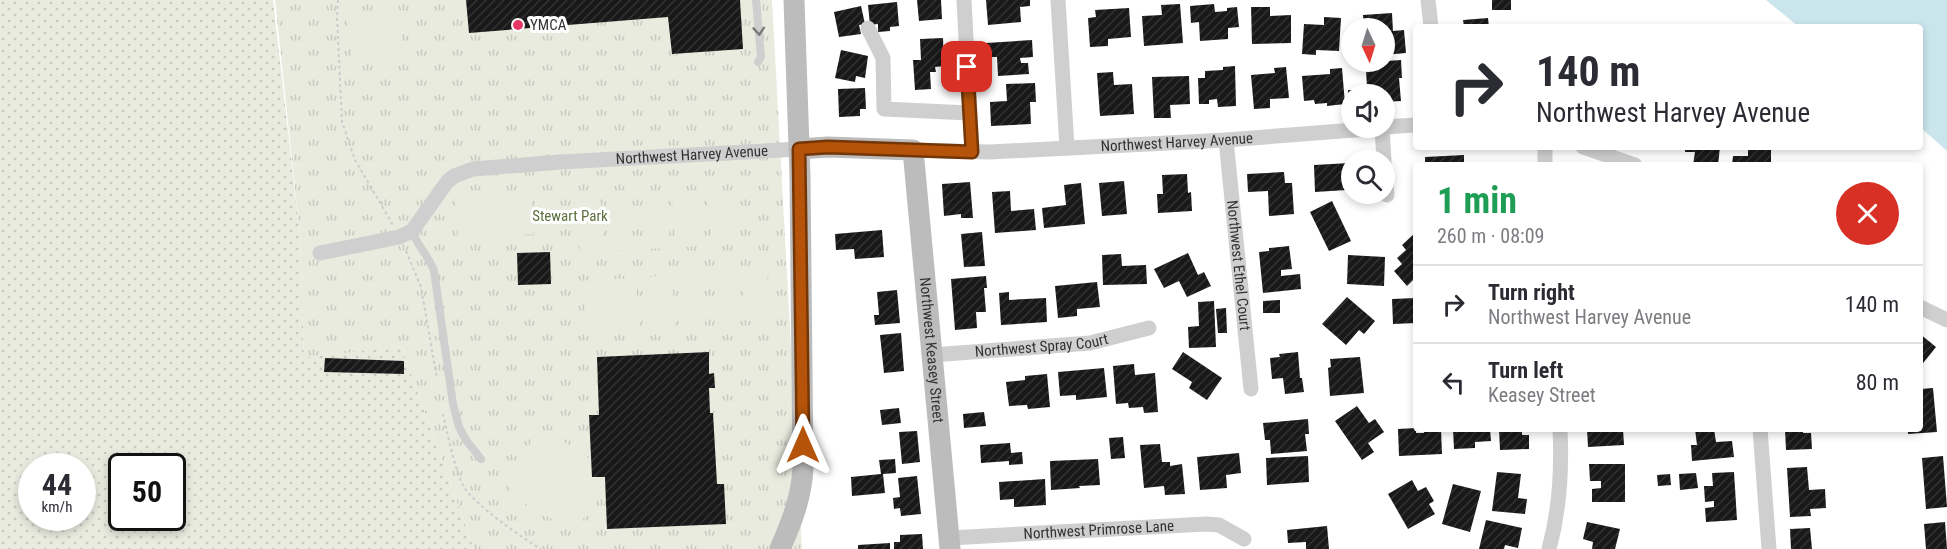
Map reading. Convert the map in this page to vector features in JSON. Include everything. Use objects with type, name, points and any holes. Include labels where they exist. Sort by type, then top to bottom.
[{"type":"main road","points":[[780,549],[793,519],[801,492],[803,469],[799,149],[794,0]]},
{"type":"main road","name":"Northwest Harvey Avenue","points":[[799,149],[828,147],[913,150]]},
{"type":"main road","name":"Northwest Keasey Street","points":[[913,150],[950,543]]},
{"type":"street","points":[[964,0],[972,152]]},
{"type":"street","points":[[1058,0],[1067,148]]},
{"type":"street","points":[[1428,0],[1431,24]]},
{"type":"street","points":[[868,28],[883,58],[884,116],[969,113]]},
{"type":"street","name":"Northwest Harvey Avenue","points":[[1395,126],[1413,125]]},
{"type":"street","name":"Northwest Harvey Avenue","points":[[913,150],[972,152],[1067,148],[1226,140],[1341,130]]},
{"type":"street","name":"Northwest Ethel Court","points":[[1226,140],[1251,390]]},
{"type":"street","name":"Northwest Harvey Avenue","points":[[406,234],[447,182],[454,176],[473,169],[571,161],[799,149]]},
{"type":"street","points":[[1592,150],[1626,162]]},
{"type":"street","points":[[320,253],[406,234]]},
{"type":"street","points":[[1923,309],[1947,320]]},
{"type":"street","name":"Northwest Spray Court","points":[[932,355],[1090,343],[1149,328]]},
{"type":"street","points":[[1549,549],[1560,496],[1562,461],[1560,432]]},
{"type":"street","points":[[1760,432],[1769,549]]},
{"type":"street","name":"Northwest Primrose Lane","points":[[950,543],[1206,524],[1219,525],[1244,539]]},
{"type":"lane","points":[[756,0],[761,57],[758,62]]},
{"type":"lane","points":[[406,234],[415,240],[428,255],[434,271],[453,404],[459,428],[481,459]]},
{"type":"path","points":[[338,0],[342,122],[355,159],[406,234]]},
{"type":"green space","points":[[0,0],[273,0],[300,235],[304,357],[401,346],[474,549],[0,549]]},
{"type":"green space","name":"Stewart Park","points":[[275,0],[772,0],[802,549],[474,549],[401,346],[304,358],[300,235]]},
{"type":"green space","points":[[397,15],[406,59],[353,66],[348,18]]},
{"type":"green space","points":[[531,191],[534,234],[458,237],[455,195]]},
{"type":"green space","points":[[732,193],[735,244],[711,245],[708,195]]},
{"type":"green space","points":[[696,196],[699,246],[676,248],[672,197]]},
{"type":"green space","points":[[667,197],[670,248],[646,249],[643,199]]},
{"type":"green space","points":[[630,199],[633,250],[610,251],[606,201]]},
{"type":"green space","points":[[601,201],[604,252],[580,253],[577,203]]},
{"type":"green space","points":[[767,269],[770,319],[746,321],[743,270]]},
{"type":"green space","points":[[738,271],[741,321],[717,323],[714,272]]},
{"type":"green space","points":[[702,273],[705,324],[681,325],[678,275]]},
{"type":"green space","points":[[672,275],[675,326],[652,327],[648,277]]},
{"type":"green space","points":[[636,278],[639,328],[615,330],[612,279]]},
{"type":"green space","points":[[606,280],[610,330],[586,332],[583,281]]},
{"type":"green space","points":[[540,431],[576,449],[608,475],[603,491],[576,529],[569,529],[516,498],[508,485],[520,457]]},
{"type":"water","points":[[1766,0],[1947,0],[1947,151],[1923,130],[1923,24],[1795,24]]},
{"type":"building","name":"YMCA","points":[[466,0],[740,0],[743,49],[672,54],[668,17],[469,33]]},
{"type":"building","points":[[917,0],[941,0],[942,19],[919,21]]},
{"type":"building","points":[[986,0],[1030,0],[1030,6],[1020,7],[1021,22],[988,25]]},
{"type":"building","points":[[1492,0],[1511,0],[1511,10],[1492,10]]},
{"type":"building","points":[[897,2],[899,26],[890,27],[890,31],[878,32],[878,24],[870,25],[868,5]]},
{"type":"building","points":[[1180,4],[1183,43],[1144,46],[1142,16],[1162,15],[1161,5]]},
{"type":"building","points":[[1214,4],[1215,12],[1237,7],[1239,27],[1228,28],[1228,39],[1200,41],[1199,22],[1191,23],[1190,6]]},
{"type":"building","points":[[861,6],[865,24],[859,25],[861,34],[839,37],[834,12]]},
{"type":"building","points":[[1251,7],[1270,7],[1270,16],[1291,15],[1291,43],[1252,44]]},
{"type":"building","points":[[1129,8],[1131,37],[1108,39],[1108,46],[1090,47],[1088,18],[1096,17],[1095,10]]},
{"type":"building","points":[[1392,13],[1392,18],[1363,18],[1363,15]]},
{"type":"building","points":[[1324,17],[1341,18],[1339,51],[1316,50],[1316,55],[1302,54],[1304,24],[1324,25]]},
{"type":"building","points":[[1488,18],[1489,24],[1464,24],[1463,20]]},
{"type":"building","points":[[1404,30],[1406,53],[1395,54],[1395,31]]},
{"type":"building","points":[[943,38],[944,66],[935,67],[936,72],[930,72],[931,89],[915,90],[913,60],[921,60],[920,39]]},
{"type":"building","points":[[1032,40],[1033,57],[1020,58],[1021,63],[1028,63],[1029,74],[998,76],[997,57],[987,57],[986,43]]},
{"type":"building","points":[[841,50],[868,56],[865,78],[856,76],[855,82],[835,78]]},
{"type":"building","points":[[1395,60],[1401,60],[1402,78],[1399,78],[1401,101],[1395,101],[1395,84],[1367,84],[1366,72],[1395,72]]},
{"type":"building","points":[[1235,66],[1236,106],[1218,107],[1217,99],[1209,100],[1209,104],[1199,104],[1198,78],[1205,78],[1205,71],[1223,70],[1223,67]]},
{"type":"building","points":[[1286,67],[1289,98],[1270,99],[1270,108],[1254,109],[1251,75],[1275,73],[1274,68]]},
{"type":"building","points":[[1341,68],[1342,72],[1341,104],[1327,106],[1327,103],[1315,104],[1314,100],[1304,101],[1302,76],[1330,74],[1330,69]]},
{"type":"building","points":[[1113,72],[1114,85],[1132,84],[1134,114],[1100,116],[1097,73]]},
{"type":"building","points":[[1189,76],[1190,104],[1170,105],[1171,118],[1154,118],[1152,77]]},
{"type":"building","points":[[1035,83],[1036,102],[1030,102],[1031,124],[991,126],[990,102],[1007,101],[1006,84]]},
{"type":"building","points":[[865,88],[866,109],[860,109],[860,116],[839,117],[838,89]]},
{"type":"building","points":[[1685,150],[1720,150],[1718,162],[1693,162],[1695,152],[1685,152]]},
{"type":"building","points":[[1748,150],[1771,150],[1771,162],[1732,162],[1733,156],[1748,156]]},
{"type":"building","points":[[1464,155],[1464,162],[1425,162],[1425,157]]},
{"type":"building","points":[[1341,164],[1341,190],[1315,192],[1314,165]]},
{"type":"building","points":[[1284,172],[1285,183],[1292,183],[1294,214],[1269,216],[1268,191],[1248,192],[1247,174]]},
{"type":"building","points":[[1187,174],[1192,211],[1158,213],[1157,194],[1163,194],[1162,175]]},
{"type":"building","points":[[1124,181],[1127,214],[1102,216],[1099,183]]},
{"type":"building","points":[[970,182],[973,218],[961,218],[961,214],[944,216],[942,184]]},
{"type":"building","points":[[1081,183],[1085,224],[1044,228],[1042,208],[1066,205],[1064,185]]},
{"type":"building","points":[[1010,191],[1011,211],[1034,209],[1036,230],[995,233],[992,192]]},
{"type":"building","points":[[1332,201],[1351,241],[1329,251],[1310,212]]},
{"type":"building","points":[[882,230],[884,257],[855,259],[854,249],[836,250],[835,234]]},
{"type":"building","points":[[982,232],[985,266],[964,267],[961,234]]},
{"type":"building","points":[[1413,235],[1413,280],[1407,286],[1394,271],[1402,264],[1397,258],[1406,250],[1402,245]]},
{"type":"building","points":[[1289,246],[1292,269],[1281,270],[1281,276],[1300,274],[1301,289],[1263,293],[1259,252],[1269,251],[1269,248]]},
{"type":"building","points":[[550,252],[551,284],[518,285],[517,253]]},
{"type":"building","points":[[1188,253],[1198,275],[1204,272],[1211,286],[1187,297],[1179,281],[1164,288],[1154,269]]},
{"type":"building","points":[[1121,254],[1122,266],[1146,265],[1147,284],[1103,285],[1102,255]]},
{"type":"building","points":[[1348,255],[1385,257],[1384,286],[1347,284]]},
{"type":"building","points":[[986,276],[987,288],[984,288],[986,312],[976,312],[977,328],[955,330],[951,279]]},
{"type":"building","points":[[1097,282],[1100,307],[1077,309],[1077,316],[1058,318],[1055,286]]},
{"type":"building","points":[[897,290],[900,323],[875,325],[874,315],[879,315],[877,292]]},
{"type":"building","points":[[1009,292],[1009,300],[1046,298],[1047,322],[1001,325],[999,293]]},
{"type":"building","points":[[1347,297],[1375,321],[1364,334],[1359,330],[1346,345],[1322,324]]},
{"type":"building","points":[[1413,298],[1413,323],[1393,324],[1392,299]]},
{"type":"building","points":[[1280,300],[1280,313],[1263,313],[1263,301]]},
{"type":"building","points":[[1214,301],[1216,347],[1189,348],[1188,327],[1199,326],[1198,302]]},
{"type":"building","points":[[1226,308],[1227,333],[1218,333],[1216,309]]},
{"type":"building","points":[[901,333],[904,371],[884,373],[880,335]]},
{"type":"building","points":[[1923,336],[1936,347],[1923,363]]},
{"type":"building","points":[[709,352],[709,374],[714,373],[715,388],[709,388],[710,413],[713,413],[717,484],[724,484],[726,524],[607,529],[605,477],[592,477],[589,415],[599,415],[597,357]]},
{"type":"building","points":[[1183,352],[1222,378],[1207,400],[1189,388],[1192,382],[1172,369]]},
{"type":"building","points":[[1298,352],[1300,378],[1302,378],[1304,392],[1285,394],[1283,378],[1272,379],[1270,358],[1280,357],[1279,354]]},
{"type":"building","points":[[1360,357],[1364,393],[1330,396],[1328,368],[1331,367],[1330,359]]},
{"type":"building","points":[[325,358],[404,361],[404,374],[324,372]]},
{"type":"building","points":[[1134,364],[1135,375],[1155,373],[1158,412],[1144,413],[1143,407],[1129,408],[1128,403],[1116,404],[1113,366]]},
{"type":"building","points":[[1104,368],[1107,397],[1076,400],[1076,395],[1060,396],[1058,372]]},
{"type":"building","points":[[1047,374],[1050,407],[1028,409],[1027,405],[1009,406],[1006,382],[1025,380],[1025,376]]},
{"type":"building","points":[[1933,388],[1937,432],[1908,434],[1908,432],[1923,432],[1923,389]]},
{"type":"building","points":[[1357,406],[1369,423],[1375,419],[1384,432],[1368,443],[1374,452],[1362,460],[1335,421]]},
{"type":"building","points":[[899,408],[901,423],[882,425],[880,410]]},
{"type":"building","points":[[984,412],[986,426],[964,428],[963,414]]},
{"type":"building","points":[[1308,419],[1309,434],[1305,434],[1307,451],[1271,454],[1270,440],[1265,440],[1263,423]]},
{"type":"building","points":[[1413,428],[1413,432],[1416,433],[1441,432],[1442,454],[1399,456],[1398,429]]},
{"type":"building","points":[[917,431],[920,462],[902,464],[899,432]]},
{"type":"building","points":[[1453,432],[1490,432],[1491,441],[1475,442],[1475,448],[1454,449]]},
{"type":"building","points":[[1499,432],[1522,432],[1522,435],[1529,435],[1529,449],[1500,450]]},
{"type":"building","points":[[1587,432],[1623,432],[1624,445],[1588,447]]},
{"type":"building","points":[[1695,432],[1714,432],[1716,442],[1732,441],[1734,457],[1692,461],[1691,445],[1697,445]]},
{"type":"building","points":[[1785,432],[1811,433],[1812,449],[1786,450]]},
{"type":"building","points":[[1123,437],[1125,458],[1111,459],[1109,438]]},
{"type":"building","points":[[1010,443],[1011,453],[1022,452],[1023,464],[1009,465],[1009,461],[981,463],[980,445]]},
{"type":"building","points":[[1160,444],[1162,462],[1170,462],[1170,466],[1182,464],[1185,494],[1165,495],[1164,486],[1144,488],[1140,445]]},
{"type":"building","points":[[1239,453],[1241,473],[1226,475],[1227,488],[1200,490],[1197,457]]},
{"type":"building","points":[[1308,456],[1309,482],[1267,485],[1266,458]]},
{"type":"building","points":[[1943,456],[1947,507],[1926,509],[1922,458]]},
{"type":"building","points":[[895,459],[896,473],[883,474],[885,493],[852,496],[851,477],[881,474],[879,460]]},
{"type":"building","points":[[1098,459],[1100,485],[1051,490],[1050,461]]},
{"type":"building","points":[[1589,464],[1625,464],[1625,502],[1592,502],[1592,489],[1601,488],[1601,481],[1590,481]]},
{"type":"building","points":[[1807,467],[1809,490],[1825,489],[1826,508],[1810,509],[1811,516],[1790,517],[1787,468]]},
{"type":"building","points":[[1497,472],[1521,474],[1518,498],[1527,499],[1525,514],[1492,511]]},
{"type":"building","points":[[1734,472],[1737,520],[1706,522],[1705,508],[1714,507],[1714,501],[1705,502],[1704,486],[1713,486],[1712,473]]},
{"type":"building","points":[[1696,473],[1698,488],[1680,490],[1679,474]]},
{"type":"building","points":[[1670,474],[1671,485],[1658,486],[1657,475]]},
{"type":"building","points":[[917,476],[921,514],[901,516],[900,508],[894,509],[893,498],[900,497],[898,478]]},
{"type":"building","points":[[1045,479],[1046,505],[1014,507],[1014,499],[1000,500],[999,482]]},
{"type":"building","points":[[1412,480],[1418,491],[1426,487],[1434,501],[1429,504],[1435,514],[1408,529],[1388,494]]},
{"type":"building","points":[[1453,484],[1481,491],[1470,532],[1442,524]]},
{"type":"building","points":[[1486,520],[1522,528],[1518,548],[1505,545],[1504,549],[1479,549]]},
{"type":"building","points":[[1587,522],[1620,529],[1615,549],[1592,549],[1593,542],[1583,539]]},
{"type":"building","points":[[1945,522],[1947,549],[1926,549],[1924,524]]},
{"type":"building","points":[[1327,526],[1329,549],[1306,549],[1306,542],[1288,543],[1287,530]]},
{"type":"building","points":[[1810,528],[1812,549],[1791,549],[1790,529]]},
{"type":"building","points":[[922,534],[923,549],[894,549],[894,542],[900,542],[900,535]]},
{"type":"building","points":[[890,543],[890,549],[858,549],[858,545]]},
{"type":"place","name":"YMCA","points":[[518,25]]},
{"type":"route","points":[[803,445],[799,149],[828,147],[972,152],[967,67]]}]
